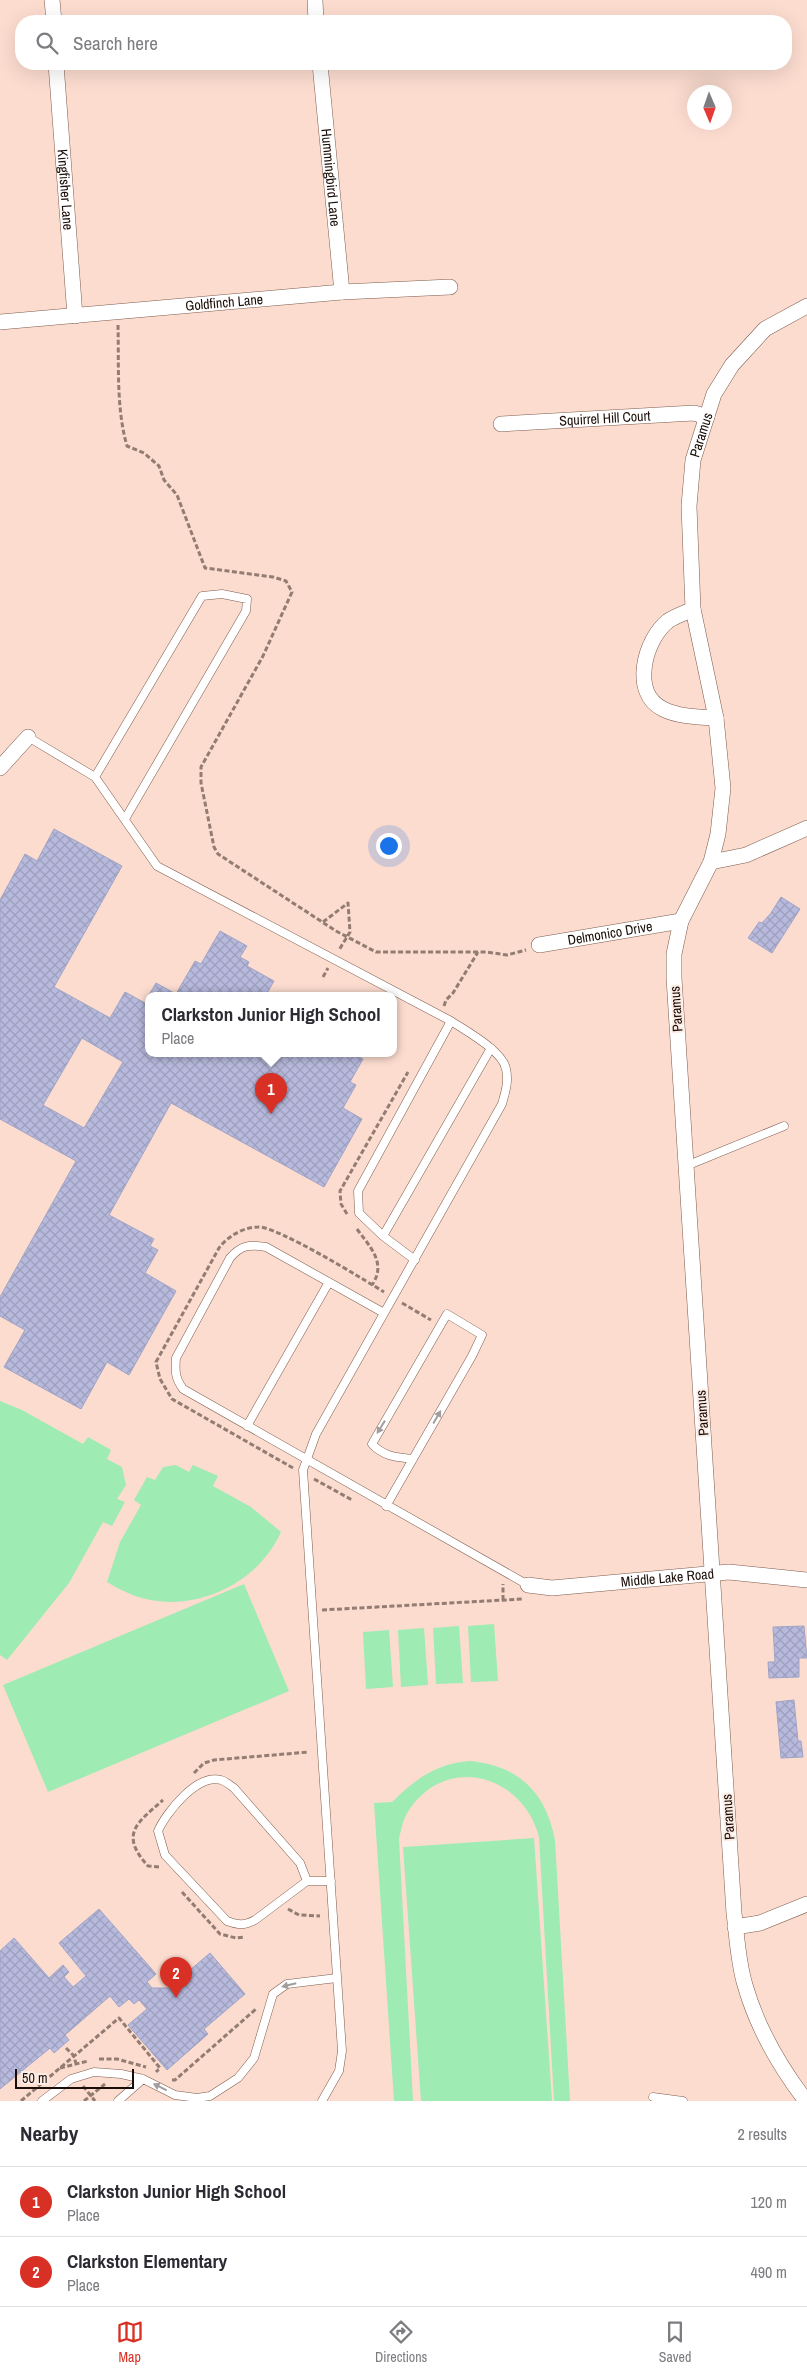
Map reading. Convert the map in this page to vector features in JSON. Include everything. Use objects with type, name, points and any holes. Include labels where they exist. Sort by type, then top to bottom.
[{"type":"street","points":[[52,0],[53,15]]},
{"type":"street","points":[[315,0],[316,15]]},
{"type":"street","name":"Kingfisher Lane","points":[[56,70],[75,316]]},
{"type":"street","name":"Hummingbird Lane","points":[[321,70],[342,292]]},
{"type":"street","name":"Goldfinch Lane","points":[[0,322],[342,292],[450,287]]},
{"type":"street","name":"Paramus","points":[[806,2101],[789,2078],[762,2027],[745,1986],[735,1927],[674,978],[674,954],[681,921],[710,862],[718,834],[723,788],[716,718],[692,609],[689,506],[693,460],[714,394],[732,365],[765,329],[802,306],[807,306]]},
{"type":"street","name":"Squirrel Hill Court","points":[[501,424],[694,413],[707,417]]},
{"type":"street","points":[[692,609],[669,620],[656,633],[647,652],[643,673],[648,693],[662,708],[693,717],[716,718]]},
{"type":"street","points":[[0,768],[28,737]]},
{"type":"street","points":[[710,862],[746,855],[807,828]]},
{"type":"street","name":"Delmonico Drive","points":[[539,945],[681,921]]},
{"type":"street","name":"Middle Lake Road","points":[[528,1592],[552,1588],[730,1572],[807,1580]]},
{"type":"street","points":[[735,1927],[760,1924],[807,1904]]},
{"type":"lane","points":[[95,778],[202,596],[222,594],[247,599],[246,611],[125,819]]},
{"type":"lane","points":[[28,737],[95,778],[157,866],[396,992]]},
{"type":"lane","points":[[322,2101],[339,2071],[342,2060],[303,1470],[305,1460],[316,1434],[502,1104],[508,1083],[506,1067],[491,1048],[451,1021],[397,993]]},
{"type":"lane","points":[[415,1260],[383,1236],[359,1213],[358,1191],[451,1021]]},
{"type":"lane","points":[[383,1236],[491,1048]]},
{"type":"lane","points":[[686,1166],[784,1126]]},
{"type":"lane","points":[[384,1313],[266,1247],[252,1244],[245,1246],[238,1249],[230,1258],[176,1358],[174,1371],[177,1381],[183,1389],[386,1506],[528,1592]]},
{"type":"lane","points":[[248,1426],[328,1282]]},
{"type":"lane","points":[[386,1506],[413,1459],[482,1335],[447,1314],[372,1444],[378,1451],[389,1457],[413,1459]]},
{"type":"lane","points":[[307,1881],[300,1864],[234,1788],[220,1779],[203,1781],[195,1786],[164,1817],[158,1831],[165,1855],[227,1921],[238,1925],[247,1924],[255,1920],[307,1881],[331,1881]]},
{"type":"lane","points":[[42,2101],[71,2079],[94,2072],[122,2074],[143,2079],[175,2094],[195,2100],[210,2096],[238,2078],[254,2058],[273,1994],[287,1984],[338,1978]]},
{"type":"lane","points":[[118,2101],[143,2079]]},
{"type":"lane","points":[[653,2097],[683,2101]]},
{"type":"path","points":[[117,312],[120,390],[124,435],[127,446],[144,453],[159,466],[164,480],[177,495],[205,568],[273,577],[286,581],[292,592],[290,601],[263,656],[242,690],[201,767],[201,783],[214,847],[226,860],[323,922],[376,952],[446,951],[507,955],[539,945]]},
{"type":"path","points":[[323,922],[348,903],[348,937],[323,977]]},
{"type":"path","points":[[288,1466],[290,1473]]},
{"type":"path","points":[[503,1583],[503,1600]]},
{"type":"path","points":[[312,1612],[503,1600],[528,1592]]},
{"type":"path","points":[[309,1743],[310,1762]]},
{"type":"path","points":[[188,1778],[204,1764],[214,1760],[309,1752]]},
{"type":"path","points":[[164,1872],[157,1866],[148,1866],[137,1854],[133,1842],[133,1830],[137,1822],[166,1797]]},
{"type":"path","points":[[176,1886],[220,1934],[236,1938],[249,1936]]},
{"type":"path","points":[[283,1913],[289,1908],[299,1915],[320,1916]]},
{"type":"path","points":[[320,1909],[321,1925]]},
{"type":"path","points":[[170,2079],[175,2080],[259,2007]]},
{"type":"path","points":[[21,2101],[118,2018],[160,2068],[156,2072]]},
{"type":"path","points":[[60,2068],[94,2060],[117,2059],[143,2065],[163,2076]]},
{"type":"path","points":[[84,2101],[105,2084]]},
{"type":"green space","points":[[0,1401],[22,1410],[83,1444],[88,1437],[111,1450],[107,1459],[122,1467],[126,1485],[117,1499],[125,1502],[112,1526],[103,1522],[69,1583],[7,1660],[0,1655]]},
{"type":"green space","points":[[176,1465],[189,1472],[193,1465],[218,1476],[213,1486],[251,1507],[281,1532],[270,1552],[255,1569],[237,1583],[217,1593],[195,1599],[172,1602],[150,1600],[128,1593],[107,1582],[120,1542],[141,1505],[134,1500],[147,1477],[155,1480],[163,1467]]},
{"type":"green space","points":[[244,1584],[289,1691],[48,1792],[3,1685]]},
{"type":"green space","points":[[494,1624],[498,1681],[471,1682],[468,1626]]},
{"type":"green space","points":[[459,1626],[463,1683],[436,1684],[433,1628]]},
{"type":"green space","points":[[424,1628],[428,1685],[401,1687],[398,1630]]},
{"type":"green space","points":[[389,1630],[393,1687],[366,1689],[363,1632]]},
{"type":"green space","points":[[469,1761],[502,1768],[527,1784],[545,1808],[551,1823],[555,1840],[570,2101],[554,2101],[539,1837],[530,1816],[517,1799],[501,1786],[482,1779],[463,1777],[443,1781],[425,1792],[407,1813],[399,1839],[413,2101],[394,2101],[374,1803],[392,1802],[409,1786],[436,1769],[446,1765]]},
{"type":"green space","points":[[534,1838],[552,2101],[421,2101],[403,1847]]},
{"type":"building","points":[[54,829],[122,866],[54,987],[110,1018],[125,992],[145,1003],[145,1057],[359,1057],[363,1059],[350,1082],[356,1085],[343,1108],[362,1119],[324,1187],[171,1103],[109,1215],[154,1239],[150,1246],[158,1250],[145,1273],[176,1291],[129,1375],[107,1362],[81,1409],[4,1367],[25,1330],[0,1316],[0,1297],[76,1161],[0,1119],[0,900],[25,854],[37,861]],"holes":[[[82,1038],[123,1062],[84,1128],[43,1105]]]},
{"type":"building","points":[[781,897],[800,909],[772,953],[748,938],[759,922],[762,923],[771,913]]},
{"type":"building","points":[[220,931],[247,946],[240,957],[249,962],[247,966],[274,981],[268,992],[177,992],[195,961],[201,964]]},
{"type":"building","points":[[156,983],[172,992],[151,992]]},
{"type":"building","points":[[804,1626],[807,1658],[799,1658],[799,1677],[769,1678],[768,1662],[775,1662],[773,1627]]},
{"type":"building","points":[[794,1700],[798,1741],[801,1741],[803,1757],[781,1758],[776,1702]]},
{"type":"building","points":[[99,1909],[156,1974],[147,1982],[152,1988],[169,1988],[210,1953],[245,1994],[204,2029],[208,2034],[167,2070],[128,2025],[147,2009],[139,2000],[134,2004],[129,1999],[119,2007],[110,1996],[65,2035],[69,2040],[54,2053],[50,2048],[0,2089],[0,1951],[14,1938],[49,1978],[63,1965],[69,1972],[64,1977],[73,1987],[86,1976],[59,1943]]},
{"type":"place","name":"Clarkston Junior High School","points":[[271,1114]]},
{"type":"place","name":"Clarkston Elementary","points":[[176,1998]]}]
